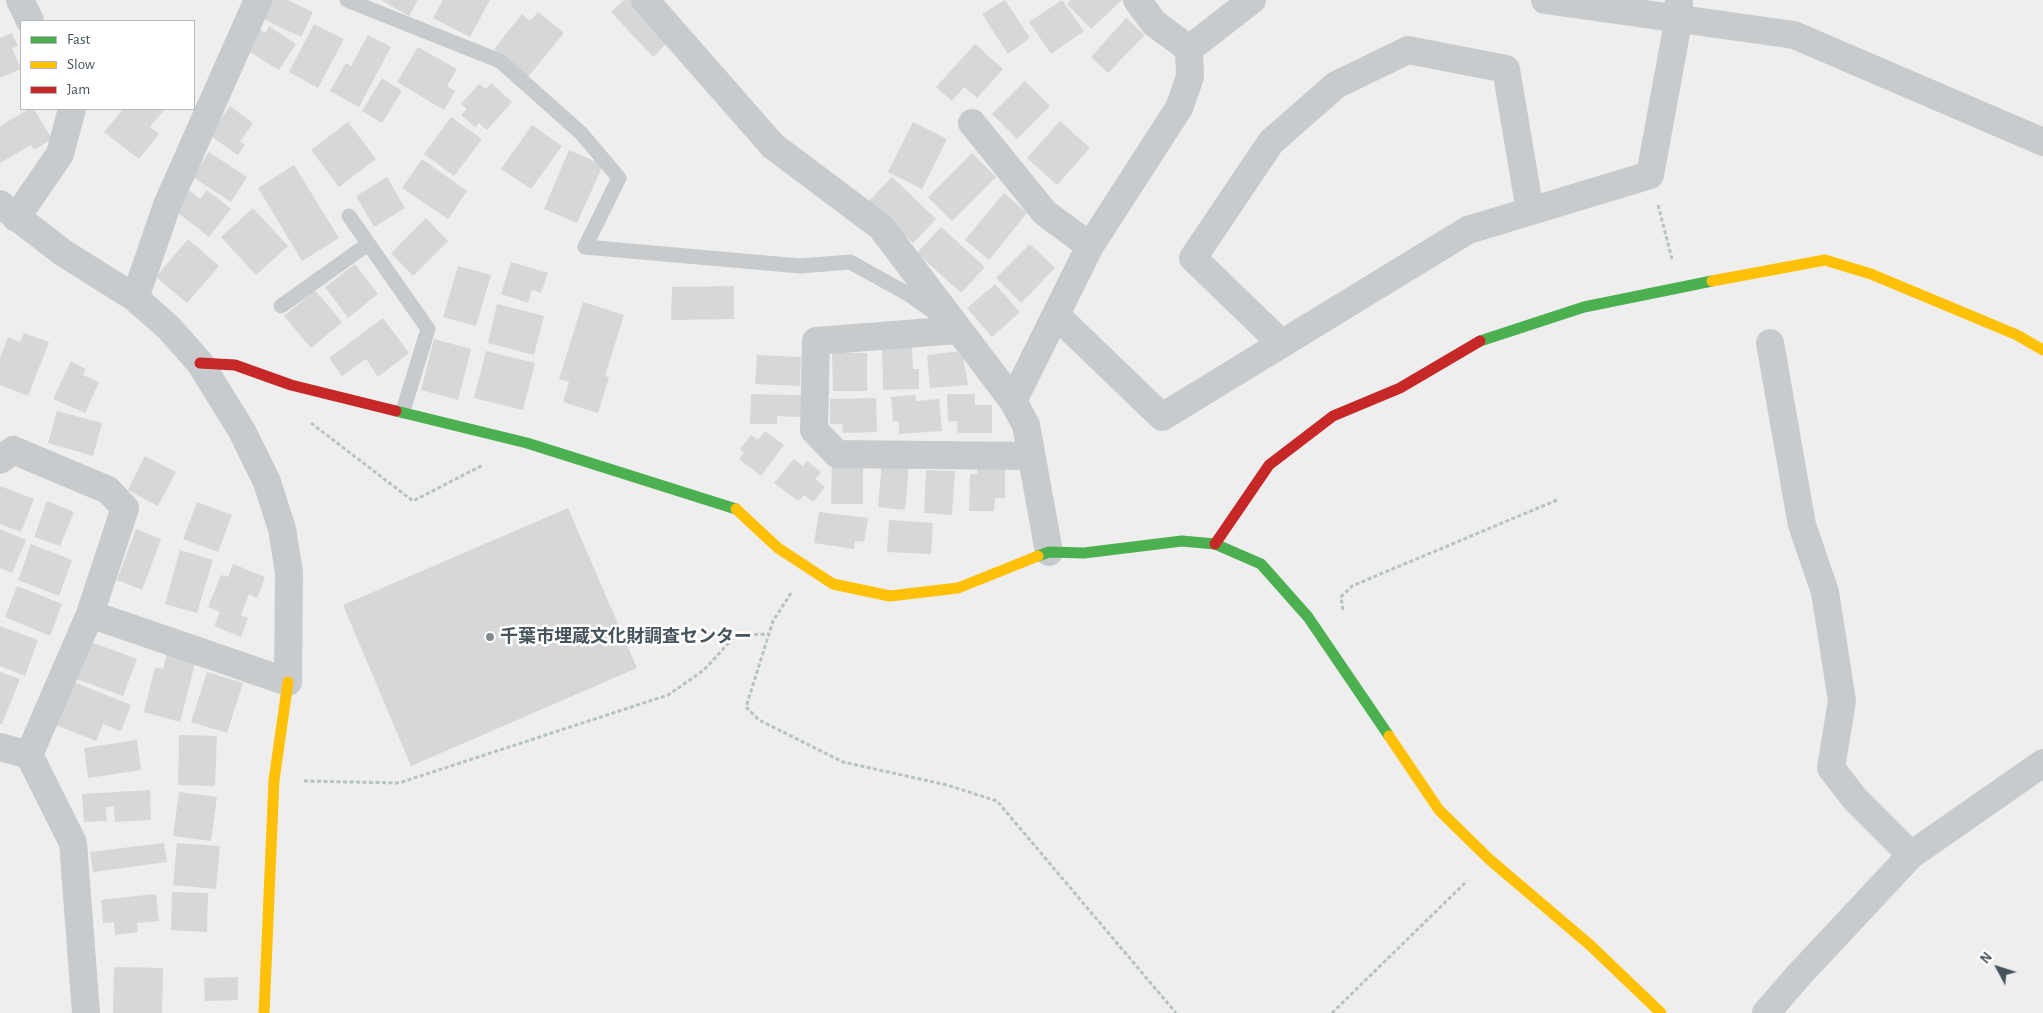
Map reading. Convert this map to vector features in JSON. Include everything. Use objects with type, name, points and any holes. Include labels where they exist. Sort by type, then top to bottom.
[{"type":"street","points":[[20,0],[30,20]]},
{"type":"street","points":[[135,298],[167,205],[258,0]]},
{"type":"street","points":[[645,0],[773,146],[881,227],[1013,401],[1026,425],[1030,456],[1049,552]]},
{"type":"street","points":[[1137,0],[1154,22],[1189,49]]},
{"type":"street","points":[[1545,0],[1679,9],[1794,35],[2043,142]]},
{"type":"street","points":[[1013,401],[1090,246],[1179,108],[1190,77],[1189,49],[1237,5]]},
{"type":"street","points":[[1056,315],[1162,417],[1468,230],[1650,175],[1679,9]]},
{"type":"street","points":[[1282,344],[1193,258],[1271,142],[1336,85],[1408,50],[1506,70],[1530,211]]},
{"type":"street","points":[[72,110],[60,154],[8,211],[62,252],[135,298],[170,328],[200,363],[250,448],[267,482],[282,529],[289,572],[288,682],[274,780],[264,1013]]},
{"type":"street","points":[[972,123],[1045,213],[1090,246]]},
{"type":"street","points":[[1215,544],[1269,465],[1333,416],[1400,388],[1480,340],[1584,307],[1791,265],[1825,260],[1871,274],[2017,335],[2043,350]]},
{"type":"street","points":[[958,330],[816,342],[814,430],[837,454],[1030,456]]},
{"type":"street","points":[[1770,343],[1802,525],[1825,592],[1842,701],[1831,768],[1855,799],[1911,855]]},
{"type":"street","points":[[200,363],[235,365],[291,385],[527,443],[737,509],[778,548],[833,584],[890,596],[958,588],[1049,552],[1084,553],[1182,541],[1215,544],[1260,564],[1308,617],[1439,810],[1489,859],[1590,945],[1661,1013]]},
{"type":"street","points":[[0,460],[13,450],[108,490],[125,508],[90,614],[29,755]]},
{"type":"street","points":[[90,614],[288,682]]},
{"type":"street","points":[[0,747],[29,755],[73,843],[86,1013]]},
{"type":"street","points":[[1766,1013],[1911,855],[2043,763]]},
{"type":"lane","points":[[347,0],[500,61],[581,133],[619,178],[585,247],[800,266],[850,262],[908,294],[958,330]]},
{"type":"lane","points":[[349,216],[428,329],[403,411]]},
{"type":"lane","points":[[281,306],[368,244]]},
{"type":"path","points":[[1650,175],[1679,288]]},
{"type":"path","points":[[308,421],[414,501],[527,443]]},
{"type":"path","points":[[1343,616],[1341,597],[1352,586],[1557,500]]},
{"type":"path","points":[[807,567],[773,621],[746,706],[759,720],[844,762],[947,785],[997,801],[1176,1013]]},
{"type":"path","points":[[274,780],[399,783],[668,695],[704,670],[736,635],[768,634]]},
{"type":"path","points":[[1332,1013],[1489,859]]},
{"type":"building","points":[[268,0],[288,0],[313,12],[301,37],[259,17]]},
{"type":"building","points":[[381,0],[418,0],[409,16]]},
{"type":"building","points":[[443,0],[490,0],[470,37],[433,18]]},
{"type":"building","points":[[624,0],[631,0],[670,40],[653,57],[611,12]]},
{"type":"building","points":[[1005,0],[1030,38],[1008,54],[982,14]]},
{"type":"building","points":[[1062,0],[1084,31],[1051,54],[1029,22]]},
{"type":"building","points":[[1071,0],[1122,0],[1091,29],[1067,4]]},
{"type":"building","points":[[538,12],[564,33],[528,77],[494,49],[522,14],[530,21]]},
{"type":"building","points":[[1126,18],[1145,35],[1108,73],[1091,57]]},
{"type":"building","points":[[314,24],[344,39],[318,88],[289,72]]},
{"type":"building","points":[[269,26],[296,44],[279,70],[240,46],[258,28],[265,33]]},
{"type":"building","points":[[12,33],[18,46],[12,48],[20,69],[0,78],[0,38]]},
{"type":"building","points":[[368,35],[391,47],[359,107],[330,91],[346,63],[351,66]]},
{"type":"building","points":[[975,44],[1003,69],[977,98],[964,87],[952,101],[936,87]]},
{"type":"building","points":[[418,47],[457,69],[447,86],[455,91],[444,110],[397,82]]},
{"type":"building","points":[[382,78],[402,91],[382,123],[362,111]]},
{"type":"building","points":[[1025,81],[1050,106],[1017,139],[992,114]]},
{"type":"building","points":[[491,83],[512,102],[487,130],[479,123],[475,127],[461,115],[467,109],[461,104],[479,84],[486,89]]},
{"type":"building","points":[[230,106],[253,123],[240,142],[245,145],[238,155],[209,135]]},
{"type":"building","points":[[27,110],[35,110],[52,139],[34,150],[31,145],[0,163],[0,126]]},
{"type":"building","points":[[122,110],[164,110],[150,127],[159,134],[139,159],[104,132]]},
{"type":"building","points":[[451,117],[482,139],[454,176],[424,154]]},
{"type":"building","points":[[1060,121],[1090,148],[1057,185],[1027,158]]},
{"type":"building","points":[[348,122],[376,159],[339,187],[311,150]]},
{"type":"building","points":[[913,122],[947,139],[922,189],[888,172]]},
{"type":"building","points":[[532,125],[562,146],[531,189],[501,169]]},
{"type":"building","points":[[569,150],[603,165],[577,223],[544,209]]},
{"type":"building","points":[[209,152],[247,177],[231,202],[193,177]]},
{"type":"building","points":[[972,153],[996,177],[952,221],[928,197]]},
{"type":"building","points":[[422,159],[467,191],[448,219],[402,188]]},
{"type":"building","points":[[294,165],[339,238],[302,261],[258,188]]},
{"type":"building","points":[[387,177],[405,208],[374,227],[356,196]]},
{"type":"building","points":[[892,177],[936,219],[913,243],[869,201]]},
{"type":"building","points":[[188,189],[200,199],[207,190],[231,209],[209,237],[173,209]]},
{"type":"building","points":[[1004,193],[1027,213],[989,260],[965,240]]},
{"type":"building","points":[[253,208],[288,246],[256,275],[221,237]]},
{"type":"building","points":[[426,218],[448,241],[413,276],[391,253]]},
{"type":"building","points":[[941,227],[985,267],[961,293],[917,253]]},
{"type":"building","points":[[188,239],[219,266],[187,303],[156,277]]},
{"type":"building","points":[[1030,244],[1055,268],[1021,303],[996,278]]},
{"type":"building","points":[[511,262],[548,273],[541,293],[532,290],[528,303],[501,294]]},
{"type":"building","points":[[355,264],[378,294],[348,318],[325,287]]},
{"type":"building","points":[[458,266],[491,275],[476,326],[443,317]]},
{"type":"building","points":[[995,284],[1020,312],[992,337],[967,308]]},
{"type":"building","points":[[734,286],[734,319],[671,320],[672,287]]},
{"type":"building","points":[[315,290],[342,322],[311,348],[284,316]]},
{"type":"building","points":[[583,302],[624,315],[605,376],[609,377],[598,413],[563,402],[569,382],[559,379]]},
{"type":"building","points":[[497,304],[544,316],[534,355],[488,343]]},
{"type":"building","points":[[383,318],[409,353],[378,377],[366,359],[342,376],[329,358]]},
{"type":"building","points":[[24,333],[49,342],[28,396],[0,385],[0,358],[8,337],[20,342]]},
{"type":"building","points":[[434,339],[471,349],[458,400],[421,390]]},
{"type":"building","points":[[912,346],[913,369],[919,369],[919,389],[883,390],[882,347]]},
{"type":"building","points":[[486,351],[535,363],[523,410],[474,398]]},
{"type":"building","points":[[962,351],[968,385],[930,388],[927,355]]},
{"type":"building","points":[[832,353],[867,353],[867,391],[833,391]]},
{"type":"building","points":[[757,355],[801,357],[800,386],[755,384]]},
{"type":"building","points":[[71,361],[86,369],[83,375],[99,382],[85,413],[53,399]]},
{"type":"building","points":[[751,394],[801,395],[801,417],[777,416],[777,424],[750,424]]},
{"type":"building","points":[[947,394],[975,394],[975,405],[992,405],[992,433],[958,433],[957,421],[948,422]]},
{"type":"building","points":[[915,395],[916,401],[939,399],[942,431],[899,434],[899,421],[893,421],[891,397]]},
{"type":"building","points":[[876,398],[877,432],[843,433],[842,424],[830,424],[830,399]]},
{"type":"building","points":[[57,411],[102,423],[93,456],[48,443]]},
{"type":"building","points":[[765,431],[784,445],[761,476],[739,459],[744,453],[740,449],[751,435],[758,440]]},
{"type":"building","points":[[145,456],[176,472],[158,506],[128,490]]},
{"type":"building","points":[[794,459],[803,466],[807,461],[821,472],[815,479],[825,487],[813,502],[804,495],[798,501],[774,483]]},
{"type":"building","points":[[832,461],[863,462],[863,504],[831,504]]},
{"type":"building","points":[[882,462],[909,464],[905,510],[878,507]]},
{"type":"building","points":[[977,463],[1005,464],[1005,498],[995,498],[994,511],[969,511],[970,474],[977,474]]},
{"type":"building","points":[[926,470],[955,471],[952,515],[924,513]]},
{"type":"building","points":[[0,486],[34,499],[21,532],[0,524]]},
{"type":"building","points":[[47,501],[74,512],[60,546],[34,537]]},
{"type":"building","points":[[197,502],[232,515],[218,552],[183,539]]},
{"type":"building","name":"千葉市埋蔵文化財調査センター","points":[[568,508],[637,668],[411,766],[343,605]]},
{"type":"building","points":[[819,512],[868,518],[864,542],[855,541],[854,549],[814,543]]},
{"type":"building","points":[[889,520],[933,523],[931,554],[887,552]]},
{"type":"building","points":[[0,529],[26,540],[12,573],[0,568]]},
{"type":"building","points":[[136,529],[161,539],[142,590],[117,580]]},
{"type":"building","points":[[31,544],[72,560],[59,596],[18,580]]},
{"type":"building","points":[[180,550],[213,560],[197,613],[165,604]]},
{"type":"building","points":[[233,564],[265,577],[257,598],[249,594],[241,615],[248,618],[241,637],[214,626],[220,612],[208,607],[221,575],[228,577]]},
{"type":"building","points":[[17,586],[62,604],[50,636],[5,617]]},
{"type":"building","points":[[0,626],[38,640],[25,676],[0,666]]},
{"type":"building","points":[[88,641],[137,659],[123,696],[74,678]]},
{"type":"building","points":[[167,653],[196,660],[180,722],[144,712],[155,667],[163,669]]},
{"type":"building","points":[[0,672],[20,679],[2,724],[0,724]]},
{"type":"building","points":[[207,672],[243,683],[227,733],[191,722]]},
{"type":"building","points":[[74,682],[131,705],[121,731],[103,724],[96,741],[56,725]]},
{"type":"building","points":[[179,735],[217,736],[215,786],[178,785]]},
{"type":"building","points":[[137,740],[141,770],[88,778],[84,748]]},
{"type":"building","points":[[150,790],[151,820],[115,822],[114,806],[106,807],[107,821],[84,822],[82,794]]},
{"type":"building","points":[[179,792],[217,797],[211,841],[173,836]]},
{"type":"building","points":[[164,843],[167,862],[93,872],[90,852]]},
{"type":"building","points":[[177,843],[220,846],[216,889],[173,885]]},
{"type":"building","points":[[172,892],[208,893],[207,932],[171,930]]},
{"type":"building","points":[[156,894],[159,921],[137,923],[138,932],[115,935],[114,922],[103,923],[101,900]]},
{"type":"building","points":[[114,967],[163,968],[162,1013],[113,1013]]},
{"type":"building","points":[[238,977],[238,1000],[205,1001],[204,978]]},
{"type":"traffic: fast","points":[[1480,341],[1584,307],[1712,281]]},
{"type":"traffic: fast","points":[[396,411],[527,443],[736,509]]},
{"type":"traffic: fast","points":[[1038,556],[1049,552],[1084,553],[1182,541],[1215,544],[1261,564],[1308,617],[1389,736]]},
{"type":"traffic: slow","points":[[1712,281],[1825,260],[1871,274],[2017,335],[2043,350]]},
{"type":"traffic: slow","points":[[736,509],[778,548],[833,584],[890,596],[958,588],[1038,556]]},
{"type":"traffic: slow","points":[[264,1013],[274,780],[288,682]]},
{"type":"traffic: slow","points":[[1389,736],[1439,810],[1489,859],[1590,945],[1661,1013]]},
{"type":"traffic: jam","points":[[1215,544],[1269,465],[1333,416],[1400,388],[1480,341]]},
{"type":"traffic: jam","points":[[200,363],[235,365],[291,385],[396,411]]},
{"type":"place","name":"千葉市埋蔵文化財調査センター","points":[[490,637]]}]
